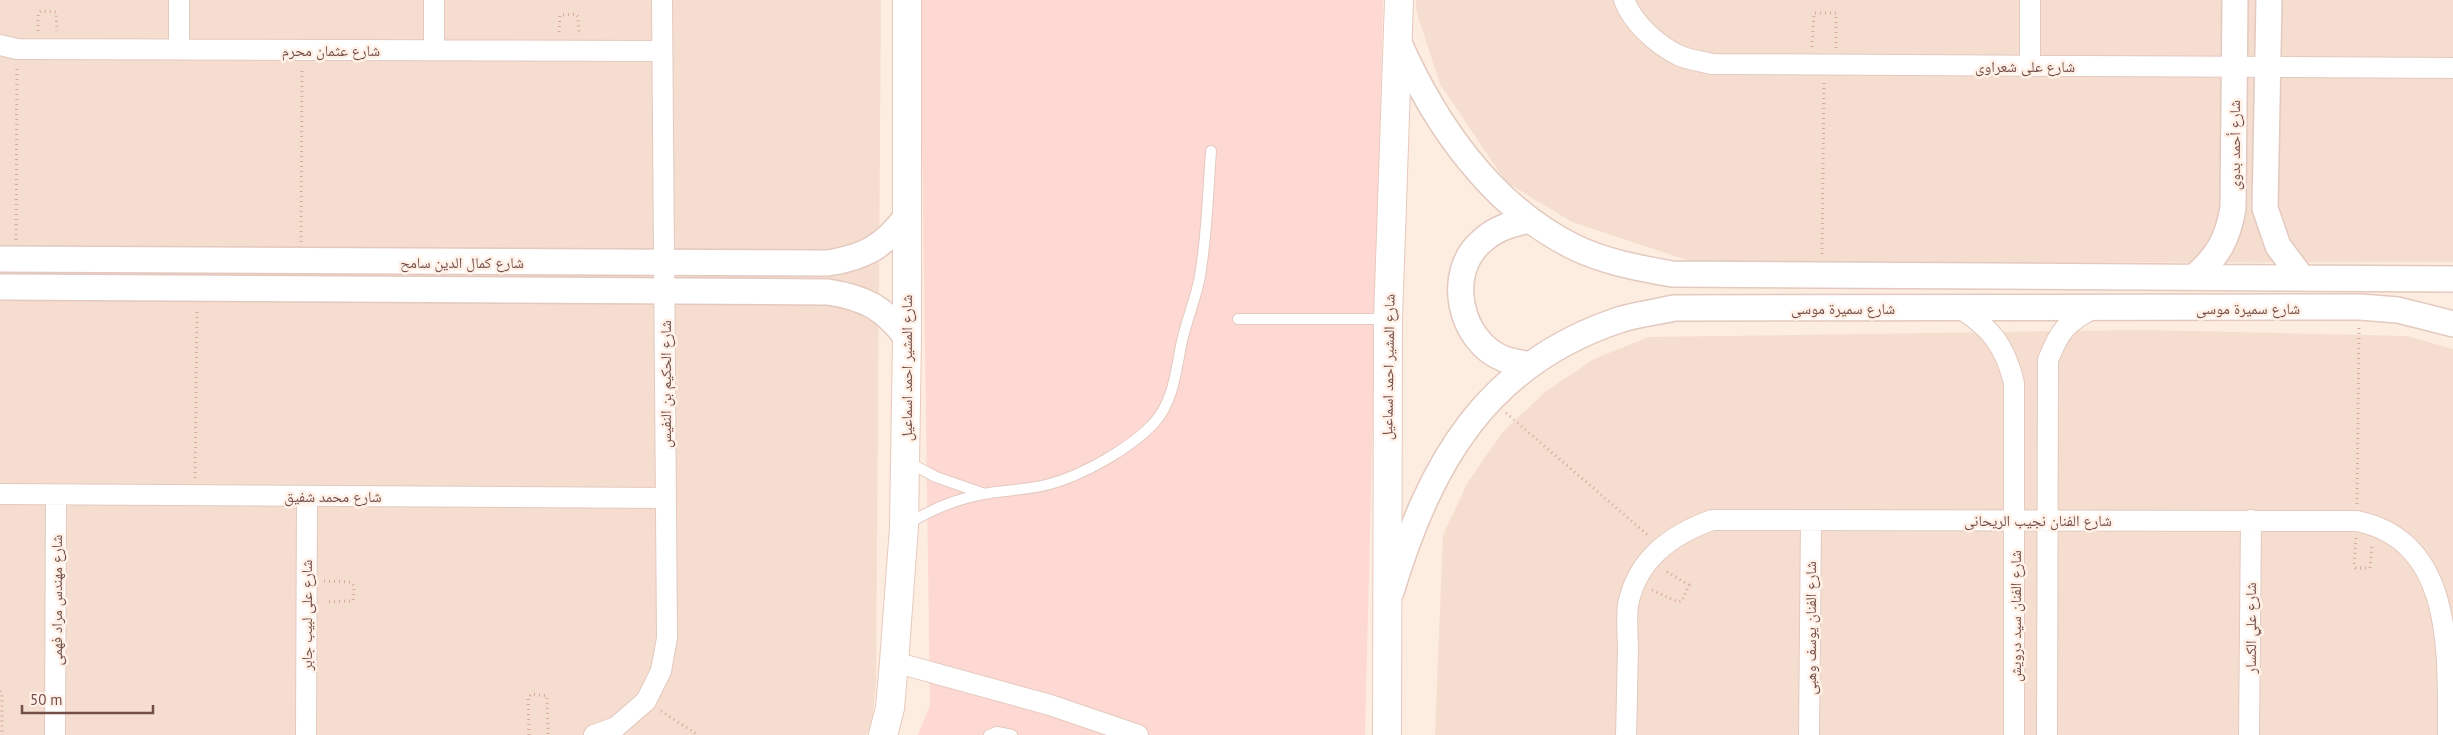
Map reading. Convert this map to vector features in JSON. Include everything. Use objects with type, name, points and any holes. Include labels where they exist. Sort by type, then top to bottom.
[{"type":"main road","name":"شارع المشير احمد اسماعيل","points":[[883,735],[890,708],[904,527],[907,338],[907,0]]},
{"type":"main road","name":"شارع المشير احمد اسماعيل","points":[[1387,735],[1388,319],[1399,0]]},
{"type":"street","points":[[179,0],[179,49]]},
{"type":"street","points":[[434,0],[434,50]]},
{"type":"street","name":"شارع الحكيم بن النفيس","points":[[594,735],[616,727],[646,701],[661,671],[667,638],[662,0]]},
{"type":"street","name":"شارع على شعراوى","points":[[1624,0],[1627,9],[1649,36],[1678,55],[1712,64],[2453,68]]},
{"type":"street","points":[[2030,0],[2030,66]]},
{"type":"street","name":"شارع أحمد بدوى","points":[[2194,277],[2209,264],[2222,248],[2230,229],[2233,208],[2234,0]]},
{"type":"street","points":[[2269,0],[2265,208],[2278,246],[2302,278]]},
{"type":"street","name":"شارع سميرة موسى","points":[[1399,43],[1414,77],[1446,130],[1484,178],[1530,220],[1574,247],[1622,265],[1672,274],[2453,279]]},
{"type":"street","name":"شارع عثمان محرم","points":[[8,47],[58,49],[662,51]]},
{"type":"street","name":"شارع كمال الدين سامح","points":[[8,260],[828,263],[852,259],[874,250],[892,235],[907,216]]},
{"type":"street","points":[[1530,220],[1502,226],[1480,242],[1465,266],[1460,293],[1465,320],[1480,343],[1503,359],[1530,365]]},
{"type":"street","name":"شارع كمال الدين سامح","points":[[0,287],[828,292],[852,296],[874,305],[892,319],[907,338]]},
{"type":"street","name":"شارع سميرة موسى","points":[[1387,607],[1407,539],[1430,487],[1456,441],[1490,400],[1530,365],[1575,338],[1623,319],[1674,308],[2360,308],[2398,310],[2453,324]]},
{"type":"street","name":"شارع الفنان سيد درويش","points":[[1960,308],[1980,321],[1997,339],[2008,360],[2014,383],[2014,735]]},
{"type":"street","points":[[2046,735],[2048,360],[2057,337],[2073,319],[2094,308]]},
{"type":"street","name":"شارع محمد شفيق","points":[[0,494],[666,498]]},
{"type":"street","name":"شارع مهندس مراد فهمى","points":[[55,735],[56,495]]},
{"type":"street","name":"شارع على لبيب جابر","points":[[306,735],[307,496]]},
{"type":"street","name":"شارع الفنان نجيب الريحانى","points":[[1626,735],[1628,606],[1636,582],[1648,562],[1661,546],[1685,530],[1712,520],[2250,520],[2365,523],[2394,531],[2411,543],[2434,569],[2445,594],[2449,615],[2448,735]]},
{"type":"street","name":"شارع الفنان يوسف وهبى","points":[[1809,735],[1811,520]]},
{"type":"street","name":"شارع علي الكسار","points":[[2249,735],[2250,520]]},
{"type":"street","points":[[894,662],[1050,705],[1129,733]]},
{"type":"lane","points":[[904,527],[942,506],[985,494],[1027,489],[1052,483],[1083,471],[1135,439],[1154,422],[1166,403],[1174,382],[1183,338],[1200,276],[1211,151]]},
{"type":"lane","points":[[1238,319],[1388,319]]},
{"type":"lane","points":[[906,460],[944,480],[985,494]]},
{"type":"lane","points":[[989,735],[997,732],[1012,735]]},
{"type":"path","points":[[38,48],[38,14],[41,11],[54,11],[57,14],[58,49]]},
{"type":"path","points":[[1822,275],[1823,65],[1814,14],[1816,12],[1836,13],[1823,65]]},
{"type":"path","points":[[558,50],[560,15],[576,14],[578,17],[579,51]]},
{"type":"path","points":[[8,47],[8,260]]},
{"type":"path","points":[[301,261],[302,50]]},
{"type":"path","points":[[195,495],[197,288]]},
{"type":"path","points":[[2360,308],[2365,523],[2370,568],[2356,568],[2354,562],[2365,523]]},
{"type":"path","points":[[1490,400],[1661,546]]},
{"type":"path","points":[[1636,582],[1678,602],[1682,601],[1690,588],[1688,583],[1648,562]]},
{"type":"path","points":[[307,581],[351,582],[354,586],[354,598],[350,602],[307,601]]},
{"type":"path","points":[[0,691],[2,694],[2,735]]},
{"type":"path","points":[[529,735],[528,698],[532,694],[547,696],[548,735]]},
{"type":"path","points":[[646,701],[698,735]]},
{"type":"shaded area","points":[[0,0],[881,0],[876,681],[872,723],[866,735],[0,735]]},
{"type":"shaded area","points":[[920,0],[1383,0],[1365,735],[918,735],[930,705]]},
{"type":"shaded area","points":[[1416,0],[2453,0],[2453,262],[1696,263],[1572,222],[1506,182],[1440,84],[1416,10]]},
{"type":"shaded area","points":[[2145,330],[2407,336],[2453,349],[2453,735],[1435,735],[1443,535],[1468,482],[1502,433],[1545,392],[1594,359],[1649,337]]}]
